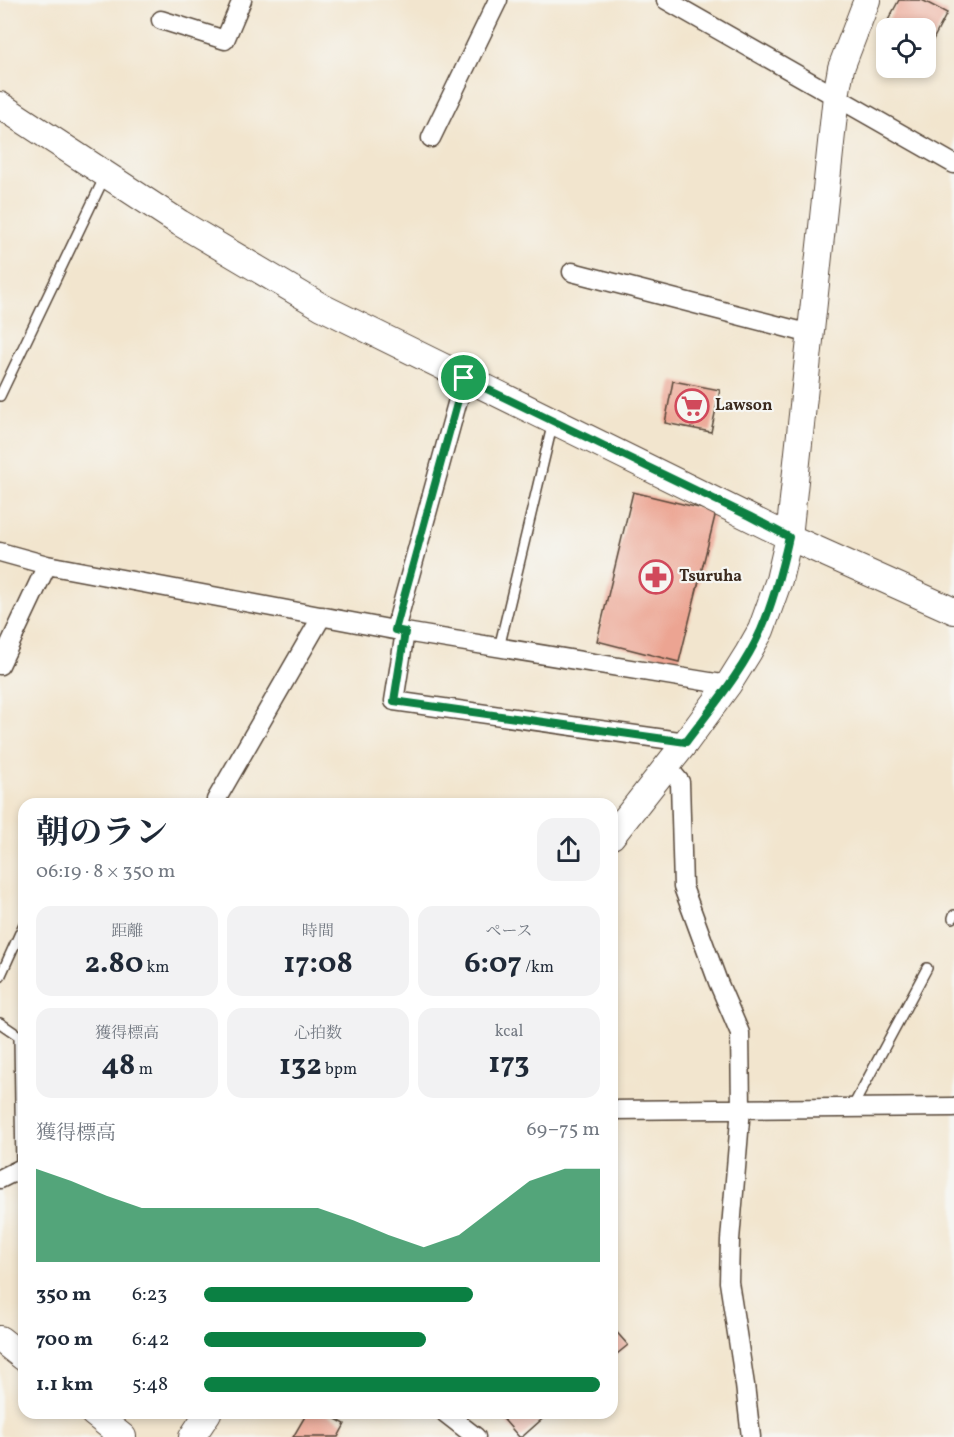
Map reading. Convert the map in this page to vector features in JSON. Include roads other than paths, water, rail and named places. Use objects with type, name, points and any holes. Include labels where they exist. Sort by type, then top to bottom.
[{"type":"street","points":[[161,20],[225,40],[242,0]]},
{"type":"street","points":[[431,138],[498,0]]},
{"type":"street","points":[[666,0],[954,164]]},
{"type":"street","points":[[618,827],[728,685],[761,630],[779,580],[789,537],[836,96],[842,68],[867,0]]},
{"type":"street","points":[[0,105],[180,223],[322,307],[789,537],[954,611]]},
{"type":"street","points":[[572,272],[811,334]]},
{"type":"street","points":[[464,378],[400,631],[394,701],[686,742]]},
{"type":"street","points":[[0,552],[47,565],[400,631],[728,685]]},
{"type":"street","points":[[0,665],[47,565]]},
{"type":"street","points":[[217,798],[322,616]]},
{"type":"street","points":[[666,765],[680,782],[683,887],[718,982],[740,1033],[741,1108],[730,1240],[729,1282],[746,1385],[751,1437]]},
{"type":"street","points":[[618,1110],[954,1107]]},
{"type":"street","points":[[0,1179],[18,1170]]},
{"type":"street","points":[[0,1339],[18,1353]]},
{"type":"street","points":[[100,1419],[123,1437]]},
{"type":"street","points":[[192,1437],[204,1419]]},
{"type":"street","points":[[453,1419],[476,1437]]},
{"type":"lane","points":[[0,396],[106,174]]},
{"type":"lane","points":[[499,648],[552,422]]},
{"type":"lane","points":[[0,977],[18,937]]},
{"type":"lane","points":[[852,1108],[927,968]]},
{"type":"lane","points":[[0,1023],[18,1034]]},
{"type":"place","name":"Lawson","points":[[692,406]]},
{"type":"place","name":"Tsuruha","points":[[656,577]]}]
